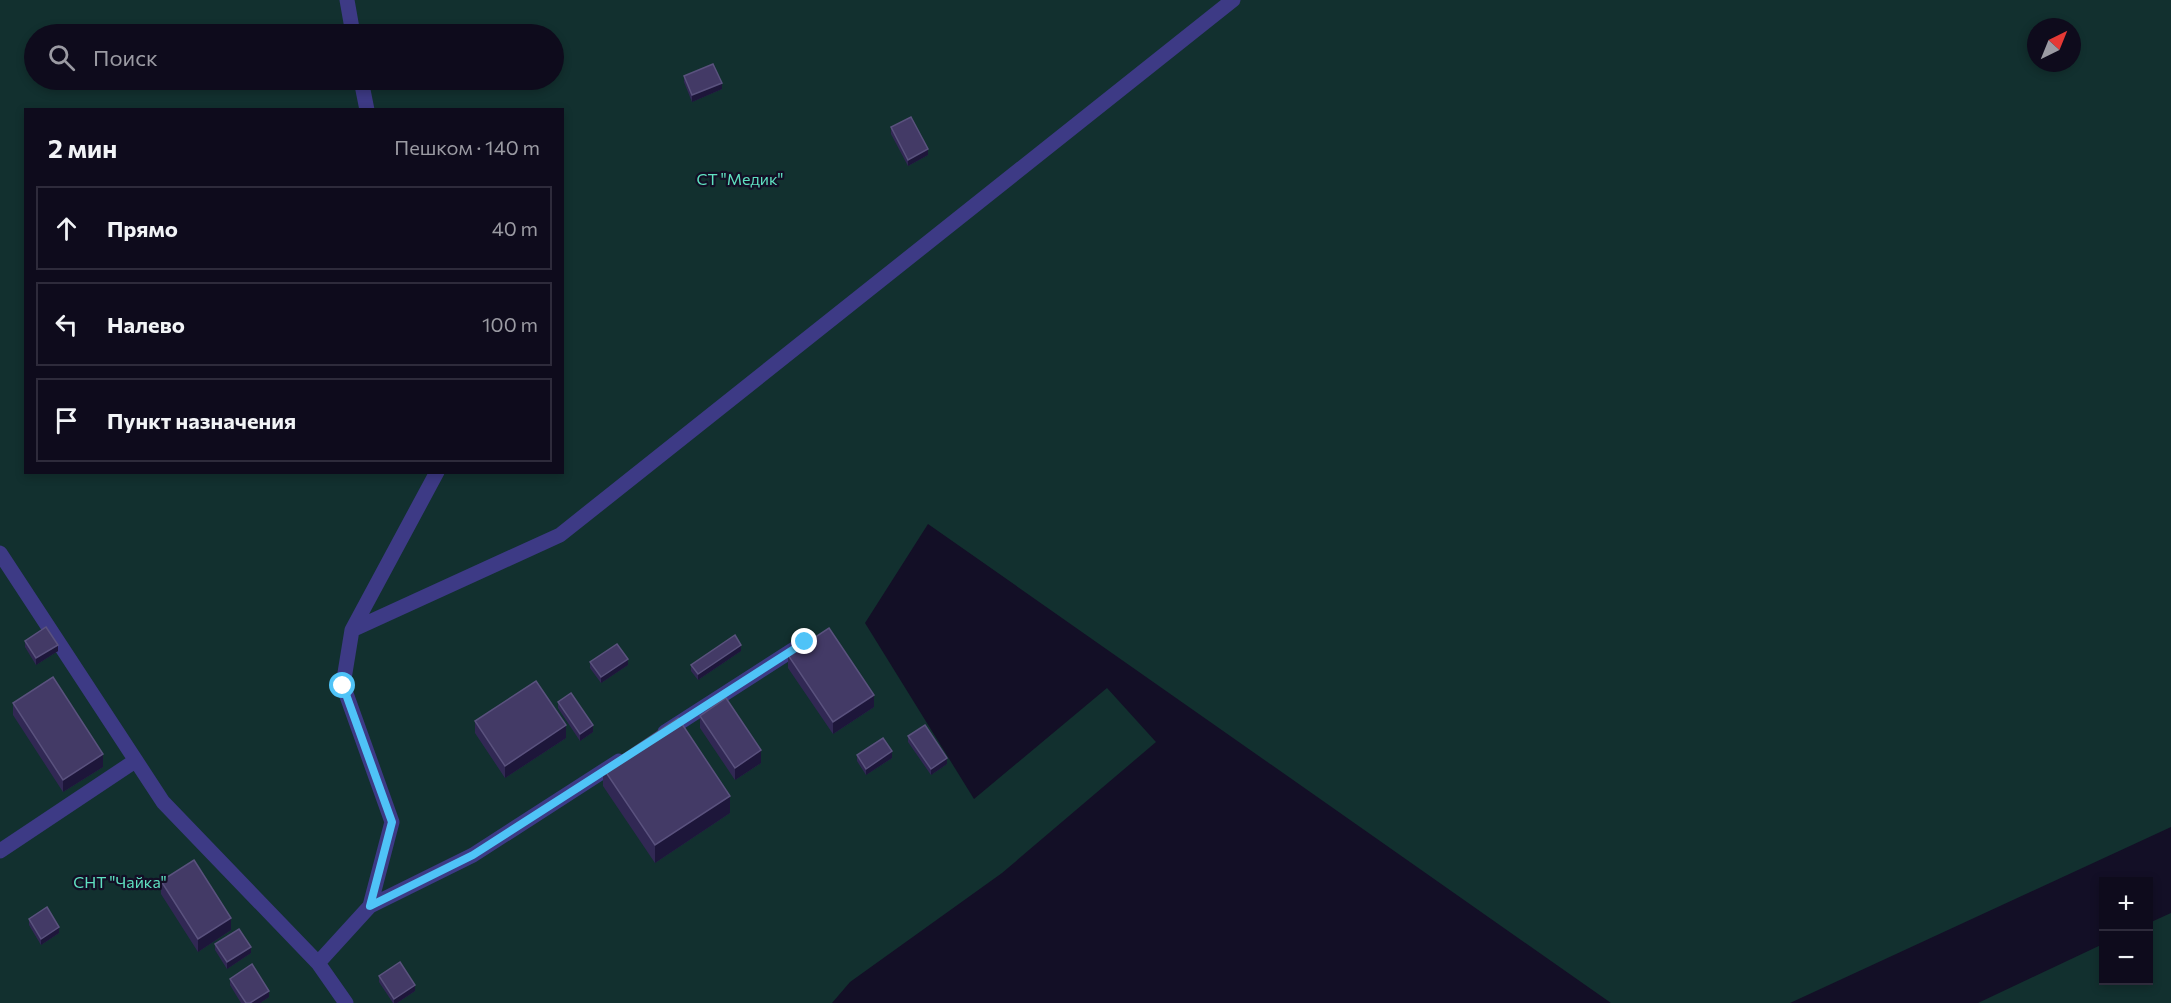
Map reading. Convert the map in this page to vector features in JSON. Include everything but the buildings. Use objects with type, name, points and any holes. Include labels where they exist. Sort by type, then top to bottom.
[{"type":"street","points":[[347,0],[351,24]]},
{"type":"street","points":[[352,630],[560,535],[1233,0]]},
{"type":"street","points":[[363,90],[367,108]]},
{"type":"street","points":[[370,906],[392,822],[343,686],[352,630],[435,474]]},
{"type":"street","points":[[0,553],[163,802],[318,963],[346,1003]]},
{"type":"street","points":[[654,739],[805,642]]},
{"type":"street","points":[[318,963],[370,906],[473,855],[634,752]]},
{"type":"street","points":[[0,851],[135,761]]},
{"type":"green space","points":[[0,0],[2171,0],[2171,827],[1790,1003],[1611,1003],[928,524],[865,623],[974,799],[1107,688],[1156,742],[1002,873],[850,982],[832,1003],[0,1003]]},
{"type":"green space","points":[[2171,913],[2171,1003],[1978,1003],[2099,946],[2099,985],[2153,985],[2153,921]]},
{"type":"route","points":[[343,686],[392,822],[370,906],[473,855],[805,642]]},
{"type":"park label","name":"СТ \"Медик\"","points":[[740,178]]},
{"type":"park label","name":"СНТ \"Чайка\"","points":[[120,881]]}]
